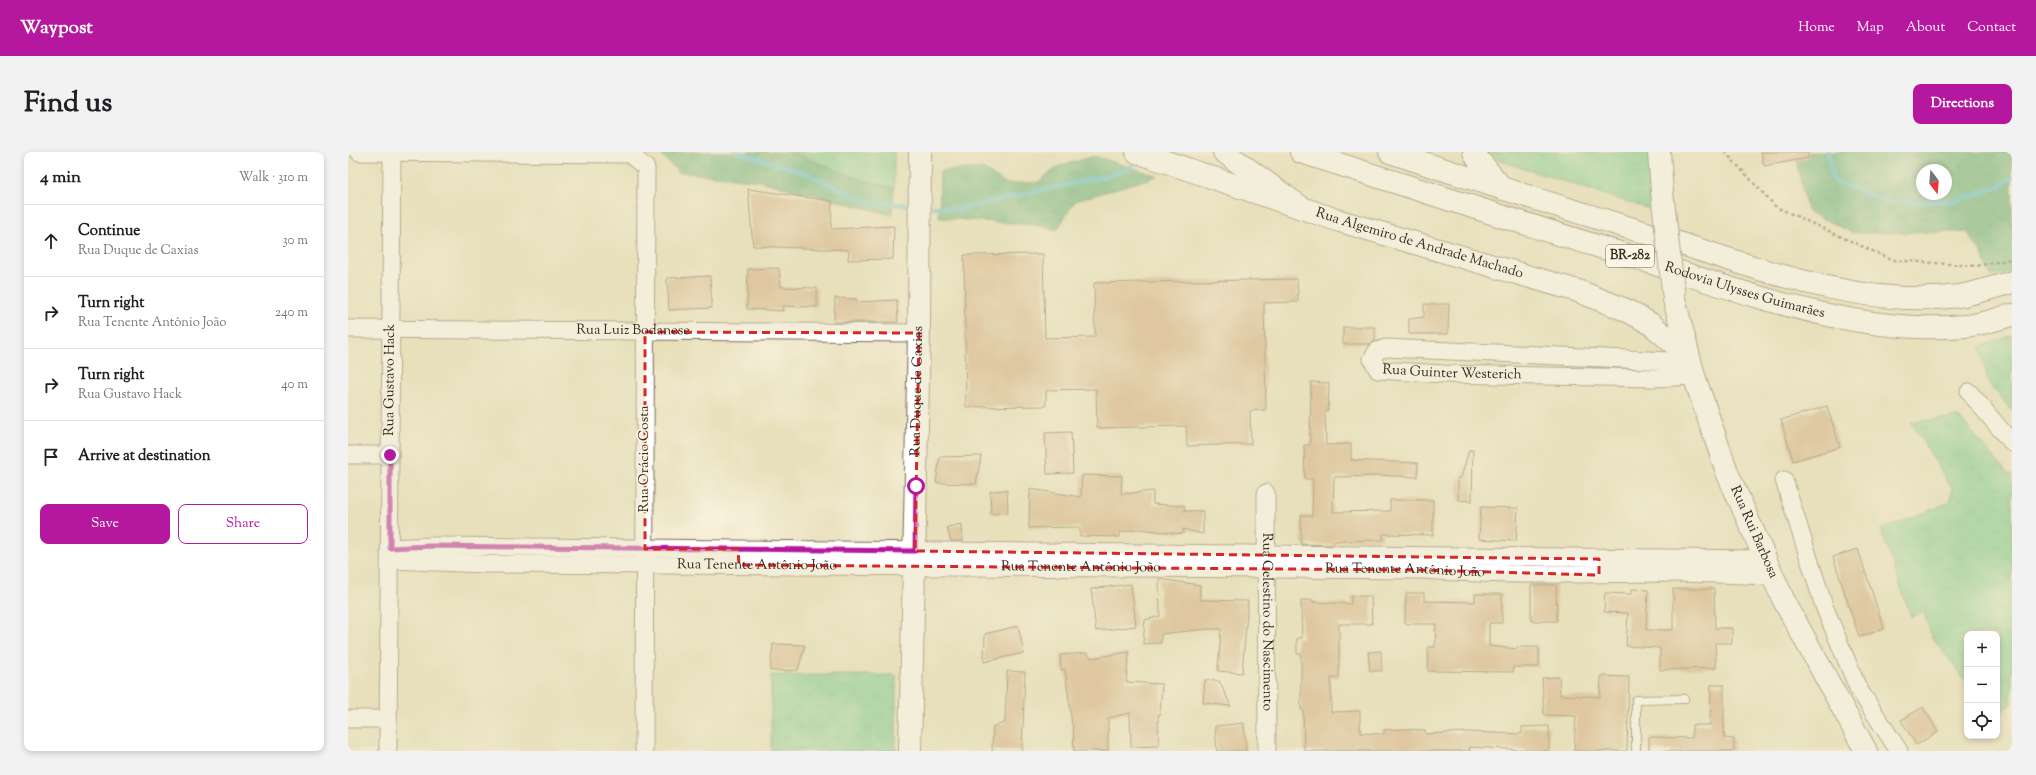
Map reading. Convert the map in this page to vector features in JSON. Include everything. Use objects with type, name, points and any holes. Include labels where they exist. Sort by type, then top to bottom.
[{"type":"main road","name":"Rua Duque de Caxias","points":[[910,751],[919,333],[920,152]]},
{"type":"main road","name":"Rua Algemiro de Andrade Machado","points":[[1137,152],[1302,208],[1578,291],[1626,310],[1652,324],[1691,365]]},
{"type":"main road","points":[[1224,152],[1302,208]]},
{"type":"main road","name":"Rodovia Ulysses Guimarães","points":[[1301,152],[1523,224],[1790,305],[1859,322],[1890,326],[1966,326],[2012,315]]},
{"type":"main road","name":"Rodovia Ulysses Guimarães","points":[[1390,152],[1502,189],[1793,278],[1844,291],[1889,297],[1959,296],[2012,282]]},
{"type":"main road","points":[[1474,152],[1477,158],[1502,189]]},
{"type":"main road","name":"Rua Rui Barbosa","points":[[1659,152],[1674,299],[1691,365],[1727,472],[1783,600],[1866,751]]},
{"type":"street","points":[[359,152],[392,152]]},
{"type":"street","name":"Rua Orácio Costa","points":[[392,152],[630,154],[646,168],[644,751]]},
{"type":"street","name":"Rua Gustavo Hack","points":[[388,751],[387,719],[390,554],[392,152]]},
{"type":"street","name":"Rua Luiz Bodanese","points":[[348,329],[919,333]]},
{"type":"street","name":"Rua Guinter Westerich","points":[[1386,348],[1584,357],[1691,365],[1655,378],[1443,374],[1378,370],[1372,359],[1377,351],[1386,348]]},
{"type":"street","points":[[1442,351],[1443,374]]},
{"type":"street","points":[[1515,375],[1516,354]]},
{"type":"street","points":[[1583,376],[1584,357]]},
{"type":"street","points":[[1969,392],[2012,443]]},
{"type":"street","points":[[348,455],[390,455]]},
{"type":"street","points":[[1784,480],[1824,606],[1858,688],[1899,751]]},
{"type":"street","name":"Rua Celestino do Nascimento","points":[[1266,493],[1268,562],[1267,751]]},
{"type":"street","name":"Rua Tenente Antônio João","points":[[390,554],[1420,563],[1472,566],[1667,566],[1769,568]]},
{"type":"street","points":[[348,719],[387,719]]},
{"type":"lane","points":[[1636,751],[1636,700],[1684,699]]},
{"type":"path","points":[[1725,152],[1776,206],[1892,260],[1977,266],[2012,260]]},
{"type":"highlighted area","points":[[645,332],[919,333],[915,551],[1599,559],[1599,575],[1421,570],[739,565],[738,549],[645,549]]},
{"type":"green space","points":[[658,152],[790,152],[858,179],[894,188],[892,215],[760,181],[678,172]]},
{"type":"green space","points":[[790,152],[894,152],[894,188],[858,179]]},
{"type":"green space","points":[[1490,152],[1650,152],[1655,211],[1498,160]]},
{"type":"green space","points":[[1794,152],[2012,152],[2012,273],[1991,276],[1982,254],[1967,232],[1852,233],[1807,211]]},
{"type":"green space","points":[[1095,156],[1158,176],[1075,201],[1057,230],[1035,225],[939,218],[940,171],[981,168],[1007,184],[1038,182],[1059,166]]},
{"type":"green space","points":[[2012,335],[2012,411],[1989,384],[1980,347]]},
{"type":"green space","points":[[1959,417],[2009,475],[2012,473],[2012,704],[2000,713],[2000,631],[1964,631],[1964,678],[1931,636],[1924,612],[1911,617],[1881,530],[1950,502],[1952,489],[1911,422]]},
{"type":"green space","points":[[771,675],[896,675],[896,751],[771,751]]},
{"type":"building","points":[[1761,152],[1808,152],[1808,158],[1764,166]]},
{"type":"building","points":[[748,189],[832,201],[831,229],[894,226],[893,259],[848,260],[849,250],[753,246]]},
{"type":"building","points":[[1043,254],[1045,338],[1095,337],[1094,283],[1297,279],[1298,302],[1264,303],[1266,410],[1250,411],[1251,444],[1187,446],[1186,426],[1097,428],[1096,389],[1046,390],[1046,406],[966,407],[964,255]]},
{"type":"building","points":[[779,268],[781,287],[817,288],[817,307],[782,306],[783,311],[747,309],[748,269]]},
{"type":"building","points":[[710,276],[712,308],[669,310],[667,278]]},
{"type":"building","points":[[835,298],[856,299],[856,302],[897,300],[898,322],[834,322]]},
{"type":"building","points":[[1424,304],[1449,304],[1448,334],[1409,334],[1409,319],[1424,317]]},
{"type":"building","points":[[1343,327],[1375,327],[1375,341],[1370,344],[1343,344]]},
{"type":"building","points":[[1311,382],[1329,383],[1328,411],[1325,411],[1326,445],[1351,444],[1351,460],[1418,463],[1417,477],[1375,475],[1334,477],[1333,512],[1390,511],[1390,500],[1433,500],[1433,535],[1383,534],[1383,540],[1334,541],[1334,545],[1301,544],[1301,515],[1312,516],[1313,479],[1305,479],[1304,445],[1310,445]]},
{"type":"building","points":[[1827,406],[1840,447],[1793,461],[1781,420]]},
{"type":"building","points":[[1071,432],[1073,473],[1047,474],[1045,433]]},
{"type":"building","points":[[1469,450],[1473,450],[1472,501],[1458,500],[1458,478],[1461,478]]},
{"type":"building","points":[[981,456],[976,484],[936,483],[940,457]]},
{"type":"building","points":[[1082,475],[1122,476],[1121,494],[1153,491],[1153,504],[1185,506],[1184,511],[1203,511],[1203,534],[1183,529],[1183,534],[1138,529],[1120,532],[1120,537],[1080,536],[1080,527],[1029,528],[1030,489],[1081,497]]},
{"type":"building","points":[[1007,490],[1008,513],[991,514],[990,491]]},
{"type":"building","points":[[1481,507],[1518,508],[1516,541],[1479,539]]},
{"type":"building","points":[[962,524],[963,541],[951,541],[947,527]]},
{"type":"building","points":[[1858,549],[1884,629],[1859,637],[1833,557]]},
{"type":"building","points":[[1159,579],[1200,585],[1200,600],[1248,601],[1242,673],[1218,671],[1221,629],[1206,629],[1161,634],[1161,643],[1143,644],[1145,620],[1160,616]]},
{"type":"building","points":[[1131,584],[1136,626],[1096,631],[1091,589]]},
{"type":"building","points":[[1531,585],[1556,585],[1557,621],[1531,621]]},
{"type":"building","points":[[1632,589],[1648,590],[1646,630],[1673,630],[1673,589],[1714,589],[1715,628],[1732,628],[1732,643],[1715,643],[1716,668],[1660,670],[1660,648],[1626,646],[1628,613],[1604,612],[1605,593],[1632,594]]},
{"type":"building","points":[[1406,593],[1424,593],[1424,601],[1475,602],[1475,594],[1502,594],[1502,623],[1489,623],[1489,646],[1517,649],[1517,647],[1539,647],[1539,667],[1513,667],[1513,672],[1428,671],[1428,647],[1435,647],[1436,624],[1405,624]]},
{"type":"building","points":[[1351,596],[1371,596],[1372,624],[1339,624],[1339,678],[1331,678],[1331,712],[1360,711],[1360,733],[1384,734],[1384,730],[1404,729],[1425,730],[1425,734],[1469,732],[1522,734],[1522,727],[1549,726],[1549,751],[1469,747],[1470,751],[1304,751],[1303,710],[1301,710],[1301,654],[1297,654],[1297,638],[1302,638],[1301,600],[1351,604]]},
{"type":"building","points":[[1018,626],[1024,653],[984,662],[985,634]]},
{"type":"building","points":[[773,644],[805,645],[798,670],[770,671]]},
{"type":"building","points":[[1381,651],[1382,671],[1370,671],[1368,652]]},
{"type":"building","points":[[1129,652],[1126,682],[1162,684],[1160,715],[1158,715],[1159,746],[1131,747],[1130,713],[1108,718],[1108,751],[1074,751],[1073,725],[1065,669],[1061,670],[1060,655],[1087,653],[1091,658]]},
{"type":"building","points":[[1007,671],[1025,672],[1022,751],[992,751],[993,726],[1005,723]]},
{"type":"building","points":[[1601,676],[1629,677],[1627,751],[1574,751],[1576,716],[1544,715],[1542,678],[1559,677],[1560,695],[1600,697]]},
{"type":"building","points":[[1205,680],[1219,681],[1231,706],[1203,703]]},
{"type":"building","points":[[1711,685],[1724,685],[1724,738],[1734,739],[1734,751],[1649,751],[1649,737],[1692,738],[1692,725],[1710,725]]},
{"type":"building","points":[[1923,707],[1938,732],[1916,745],[1901,720]]},
{"type":"building","points":[[1244,723],[1246,751],[1217,751],[1215,726]]},
{"type":"waterway","points":[[737,152],[806,173],[869,202],[906,205]]},
{"type":"waterway","points":[[1828,152],[1833,180],[1886,202],[1955,201],[1998,187],[2012,178]]},
{"type":"waterway","points":[[933,207],[960,209],[1118,173],[1133,165]]},
{"type":"route","points":[[390,455],[390,548],[430,546],[915,551],[916,486]]}]
